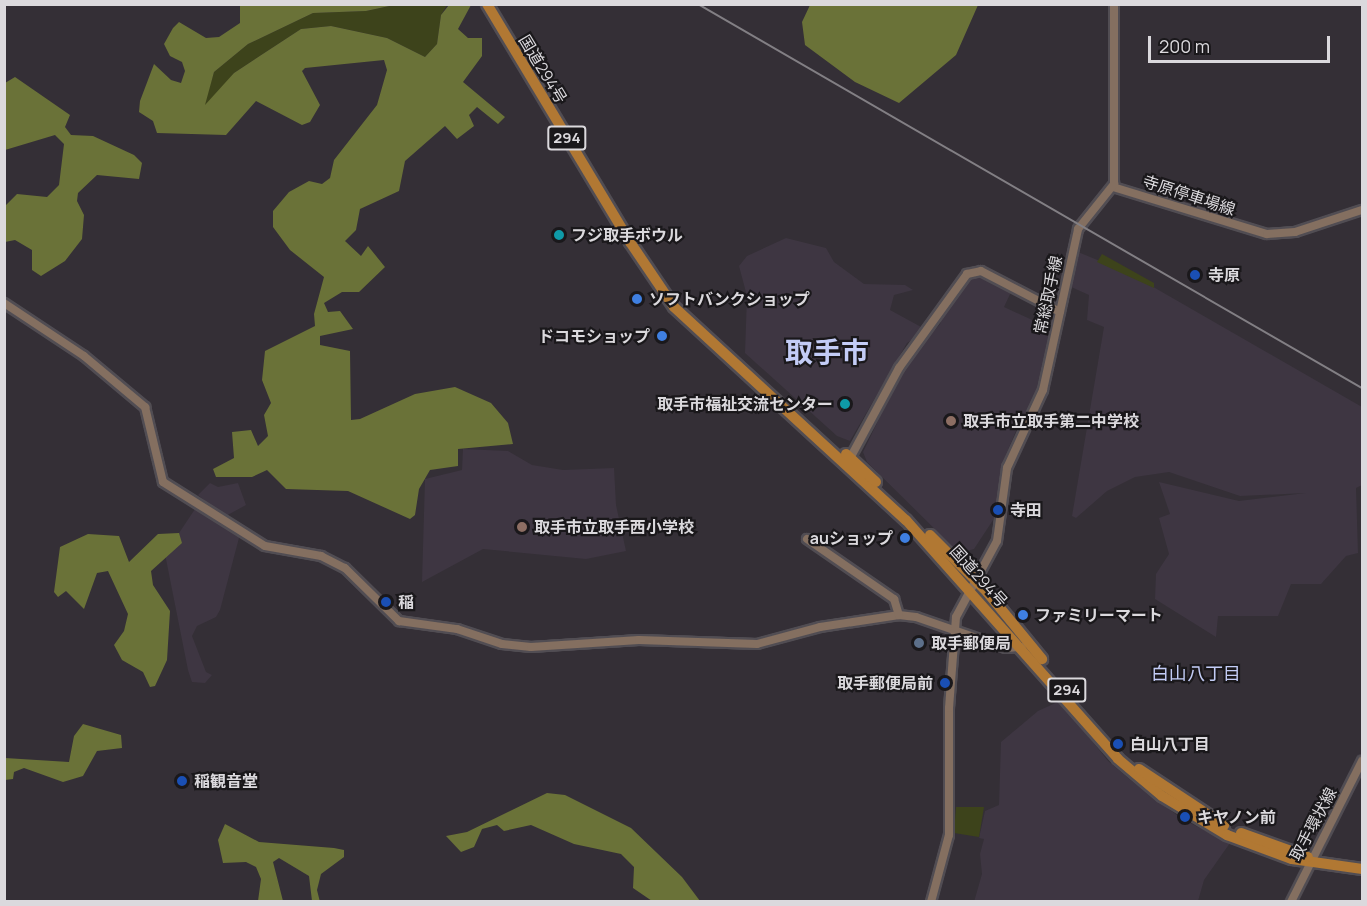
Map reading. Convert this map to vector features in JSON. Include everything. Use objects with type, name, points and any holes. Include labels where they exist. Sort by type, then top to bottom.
[{"type":"highway","name":"国道294号","points":[[487,4],[649,270],[725,348],[849,462],[972,584],[1103,735],[1134,766],[1230,828],[1311,859],[1362,869]]},
{"type":"highway","name":"国道294号","points":[[972,584],[1107,748],[1162,796],[1246,843],[1292,859],[1311,859]]},
{"type":"street","points":[[1113,187],[1114,4]]},
{"type":"street","name":"寺原停車場線","points":[[1113,187],[1255,232],[1294,232],[1362,210]]},
{"type":"street","name":"常総取手線","points":[[931,902],[944,865],[951,821],[948,727],[953,630],[972,584],[997,541],[1009,458],[1040,400],[1078,229],[1113,187]]},
{"type":"street","points":[[849,462],[899,368],[967,274],[981,271],[1060,312]]},
{"type":"street","points":[[4,303],[84,356],[145,406],[163,482],[264,546],[321,556],[345,568],[399,621],[457,629],[502,644],[531,647],[639,640],[757,644],[820,627],[899,615],[1006,648],[1022,647]]},
{"type":"street","points":[[807,539],[894,599],[899,615]]},
{"type":"street","name":"取手環状線","points":[[1291,902],[1362,761]]},
{"type":"shaded area","points":[[786,238],[826,248],[834,262],[864,284],[905,285],[913,290],[894,295],[890,310],[923,328],[923,333],[907,343],[850,441],[837,436],[745,353],[747,296],[739,266],[747,256]]},
{"type":"shaded area","points":[[1078,252],[1129,273],[1362,407],[1362,485],[1356,488],[1358,553],[1346,556],[1321,584],[1291,584],[1278,616],[1218,616],[1216,637],[1155,599],[1156,574],[1169,554],[1159,518],[1170,514],[1159,482],[1239,501],[1306,493],[1240,496],[1169,472],[1135,477],[1107,491],[1076,518],[1072,516],[1104,327],[1087,320],[1089,295],[1069,286]]},
{"type":"shaded area","name":"取手市立取手第二中学校","points":[[984,275],[1012,290],[1004,307],[1052,329],[1032,410],[1016,431],[1004,459],[997,514],[974,549],[959,553],[867,462],[863,452],[906,363],[940,324],[949,301],[969,277]]},
{"type":"shaded area","name":"取手市立取手西小学校","points":[[463,449],[508,451],[532,465],[563,470],[614,468],[616,505],[626,551],[586,559],[483,549],[422,582],[425,479],[462,470]]},
{"type":"shaded area","points":[[210,483],[218,487],[238,483],[246,505],[224,517],[198,495]]},
{"type":"shaded area","points":[[195,509],[240,534],[220,610],[216,617],[197,626],[192,636],[206,672],[212,675],[205,683],[192,682],[188,670],[165,554]]},
{"type":"shaded area","points":[[1060,701],[1108,761],[1182,819],[1230,843],[1204,880],[1198,901],[974,902],[982,874],[980,854],[984,839],[979,838],[985,811],[999,805],[1001,742],[1038,711]]},
{"type":"green space","points":[[810,4],[978,5],[956,55],[899,103],[855,82],[805,45],[802,22]]},
{"type":"green space","points":[[240,5],[394,5],[366,11],[313,13],[248,44],[214,72],[205,105],[234,73],[301,29],[331,26],[387,38],[425,57],[437,44],[441,15],[449,5],[471,5],[458,29],[468,38],[482,38],[482,56],[463,82],[505,117],[498,124],[477,107],[469,115],[474,126],[457,139],[445,126],[405,161],[399,191],[360,209],[356,230],[345,241],[361,256],[368,246],[385,267],[359,292],[342,292],[324,303],[328,312],[340,311],[353,329],[320,336],[320,345],[350,351],[351,420],[360,419],[415,394],[455,387],[491,403],[508,423],[513,444],[458,449],[458,466],[430,470],[419,489],[415,515],[410,519],[348,491],[286,489],[267,470],[252,477],[216,477],[213,469],[234,458],[232,432],[251,430],[258,446],[268,436],[264,415],[271,403],[262,380],[265,351],[315,326],[314,314],[324,277],[290,250],[273,227],[273,211],[289,192],[309,181],[322,184],[330,178],[334,160],[377,105],[387,70],[384,60],[305,68],[302,71],[320,105],[310,122],[302,125],[256,101],[226,135],[157,133],[153,121],[139,112],[140,101],[154,64],[171,80],[181,83],[185,71],[182,62],[170,56],[164,44],[173,28],[179,22],[206,38],[219,37],[240,23]]},
{"type":"green space","points":[[394,5],[447,5],[441,15],[437,44],[425,57],[387,38],[331,26],[301,29],[234,73],[208,106],[204,105],[214,72],[248,44],[313,13],[366,11]]},
{"type":"green space","points":[[15,77],[70,115],[65,127],[71,135],[93,136],[134,155],[142,163],[139,179],[97,175],[78,193],[77,201],[84,215],[82,239],[65,261],[41,276],[32,270],[32,250],[15,240],[5,242],[5,206],[17,194],[47,197],[59,185],[64,144],[55,135],[5,150],[5,83]]},
{"type":"green space","points":[[1102,254],[1154,283],[1154,288],[1097,262]]},
{"type":"green space","points":[[179,533],[182,543],[151,571],[153,585],[170,611],[167,660],[155,686],[150,687],[143,672],[122,660],[114,645],[124,631],[128,614],[108,571],[97,573],[84,609],[66,591],[58,597],[54,592],[60,547],[88,534],[119,536],[129,562],[158,534]]},
{"type":"green space","points":[[83,724],[121,735],[122,748],[97,751],[83,776],[63,782],[24,768],[14,772],[13,779],[5,780],[5,758],[69,762],[74,736]]},
{"type":"green space","points":[[547,793],[565,795],[631,828],[682,877],[700,901],[652,901],[633,888],[634,867],[621,854],[574,844],[531,825],[504,831],[497,825],[482,829],[474,847],[461,852],[446,836],[467,832]]},
{"type":"green space","points":[[956,807],[984,807],[979,837],[954,833]]},
{"type":"green space","points":[[225,824],[259,842],[334,848],[344,850],[344,857],[321,874],[317,890],[320,902],[312,901],[309,876],[279,858],[273,862],[283,901],[258,901],[261,879],[256,867],[246,862],[223,863],[218,840]]},
{"type":"railway","points":[[698,4],[1362,388]]},
{"type":"place","name":"フジ取手ボウル","points":[[559,235]]},
{"type":"place","name":"寺原","points":[[1195,275]]},
{"type":"place","name":"ソフトバンクショップ","points":[[637,299]]},
{"type":"place","name":"ドコモショップ","points":[[662,336]]},
{"type":"place","name":"取手市福祉交流センター","points":[[845,404]]},
{"type":"place","name":"取手市立取手第二中学校","points":[[951,421]]},
{"type":"place","name":"寺田","points":[[998,510]]},
{"type":"place","name":"取手市立取手西小学校","points":[[522,527]]},
{"type":"place","name":"auショップ","points":[[905,538]]},
{"type":"place","name":"稲","points":[[386,602]]},
{"type":"place","name":"ファミリーマート","points":[[1023,615]]},
{"type":"place","name":"取手郵便局","points":[[919,643]]},
{"type":"place","name":"取手郵便局前","points":[[945,683]]},
{"type":"place","name":"白山八丁目","points":[[1118,744]]},
{"type":"place","name":"稲観音堂","points":[[182,781]]},
{"type":"place","name":"キヤノン前","points":[[1185,817]]},
{"type":"district","name":"取手市","points":[[827,351]]},
{"type":"district","name":"白山八丁目","points":[[1196,673]]}]
